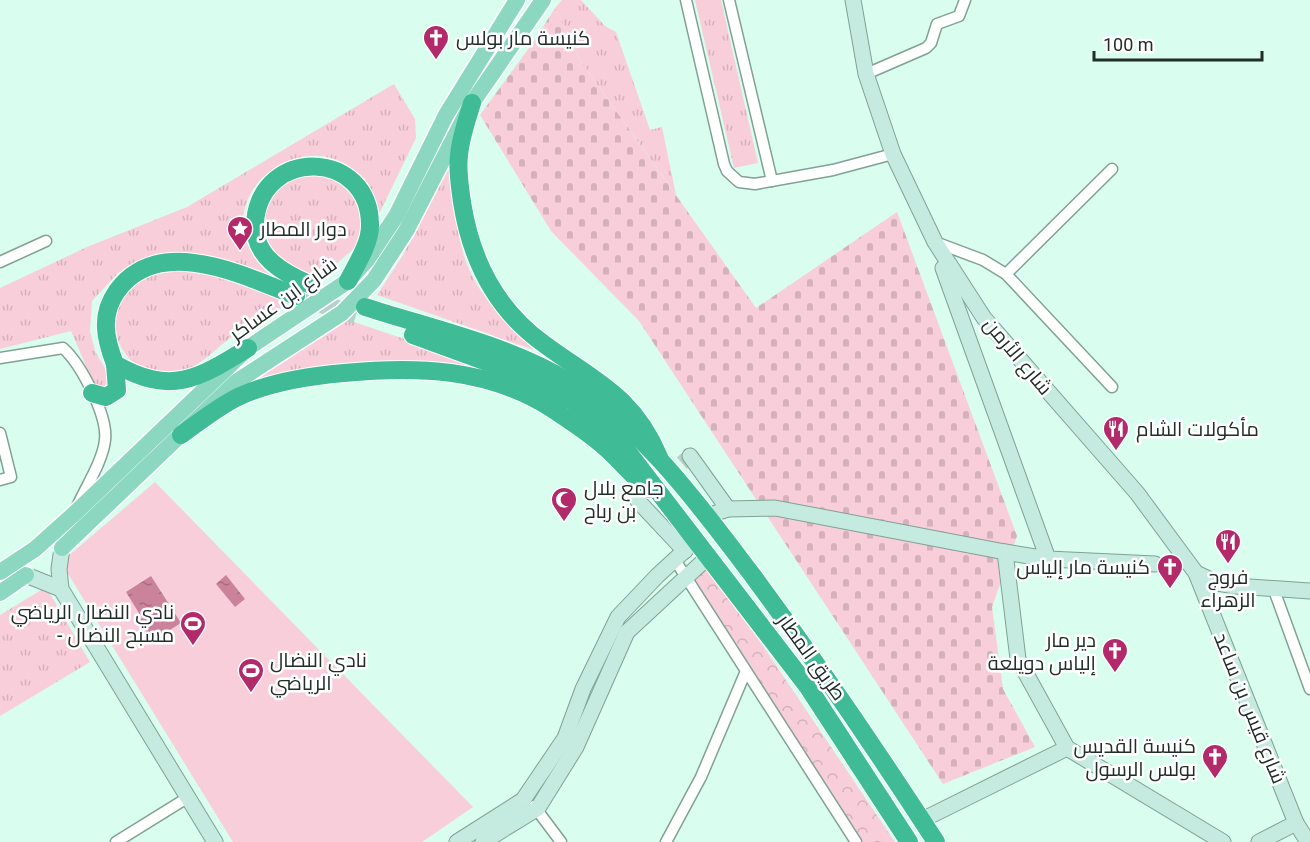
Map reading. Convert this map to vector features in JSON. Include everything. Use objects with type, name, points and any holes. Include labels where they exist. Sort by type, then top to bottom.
[{"type":"highway","points":[[472,103],[459,155],[459,179],[473,254],[493,294],[517,322],[535,337],[617,394],[649,431],[663,464]]},
{"type":"highway","points":[[92,393],[106,397],[117,390],[115,364],[107,343],[105,313],[122,285],[133,274],[150,267],[183,262],[208,265],[304,290],[284,274],[261,250],[255,234],[260,197],[270,183],[286,173],[308,166],[341,172],[355,183],[366,202],[370,227],[361,257],[348,281]]},
{"type":"highway","name":"طريق المطار","points":[[909,842],[808,687],[708,557],[685,551],[669,504],[624,447],[574,402],[539,381],[361,311],[529,360],[569,382],[600,404],[663,464],[707,516],[824,672],[936,842]]},
{"type":"highway","points":[[115,364],[149,381],[177,382],[213,370],[248,348]]},
{"type":"highway","points":[[181,435],[239,397],[300,379],[389,369],[450,372],[502,385],[550,408],[608,450],[632,477],[669,504]]},
{"type":"main road","name":"شارع ابن عساكر","points":[[0,572],[35,549],[74,514],[248,348],[348,281],[367,260],[396,216],[446,115],[517,0]]},
{"type":"main road","name":"شارع ابن عساكر","points":[[62,548],[236,382],[342,313],[374,280],[406,231],[472,103],[543,0]]},
{"type":"main road","name":"شارع الأرمن","points":[[853,0],[866,74],[893,154],[934,242],[984,318],[1137,493],[1196,573]]},
{"type":"main road","points":[[934,242],[1048,559]]},
{"type":"main road","points":[[965,328],[972,319],[984,318]]},
{"type":"main road","points":[[690,456],[728,509]]},
{"type":"main road","points":[[457,842],[523,800],[565,738],[583,689],[618,617],[685,551],[638,501]]},
{"type":"main road","points":[[707,516],[728,509],[758,507],[794,511],[1048,559],[1155,564]]},
{"type":"main road","points":[[62,548],[59,569],[61,589],[215,842]]},
{"type":"main road","points":[[1005,552],[1018,659],[1067,748],[1222,842]]},
{"type":"main road","points":[[483,842],[538,808],[576,747],[627,632],[708,557]]},
{"type":"main road","points":[[1196,573],[1217,583],[1274,590],[1310,591]]},
{"type":"main road","name":"شارع قيس بن ساعد","points":[[1196,573],[1296,823],[1308,842]]},
{"type":"main road","points":[[0,593],[26,575],[61,589]]},
{"type":"main road","points":[[922,820],[1067,748]]},
{"type":"main road","points":[[1259,842],[1296,823]]},
{"type":"street","points":[[686,0],[727,171],[739,182],[747,184],[772,181],[833,170],[893,154]]},
{"type":"street","points":[[729,0],[772,181]]},
{"type":"street","points":[[866,74],[926,48],[931,43],[937,24],[959,16],[965,0]]},
{"type":"street","points":[[1006,274],[1112,169]]},
{"type":"street","points":[[0,262],[46,241]]},
{"type":"street","points":[[934,242],[982,261],[1006,274],[1112,387]]},
{"type":"street","points":[[0,358],[63,348],[76,359],[105,426],[106,439],[98,463],[74,514]]},
{"type":"street","points":[[0,433],[11,477],[0,480]]},
{"type":"street","points":[[685,551],[687,578],[856,842]]},
{"type":"street","points":[[1274,590],[1310,689]]},
{"type":"street","points":[[666,842],[701,777],[746,671]]},
{"type":"street","points":[[116,842],[187,798]]},
{"type":"street","points":[[523,800],[538,808],[561,842]]},
{"type":"green space","points":[[562,0],[581,0],[605,26],[616,32],[650,130],[662,127],[676,195],[580,60],[555,8]]},
{"type":"green space","points":[[695,0],[721,0],[758,163],[734,168]]},
{"type":"green space","points":[[555,8],[580,60],[756,308],[897,212],[1017,536],[992,607],[1003,689],[1035,747],[943,784],[639,321],[551,231],[480,115]]},
{"type":"green space","points":[[394,84],[415,119],[416,138],[380,212],[367,182],[354,170],[335,159],[315,156],[295,159],[277,167],[261,180],[249,196],[243,216],[245,237],[250,249],[256,260],[273,279],[164,255],[137,262],[118,273],[92,301],[90,331],[95,351],[110,377],[112,388],[97,387],[93,382],[71,331],[0,349],[0,288],[87,247],[187,207]]},
{"type":"green space","points":[[450,162],[458,229],[468,267],[488,301],[534,350],[377,295],[403,255]]},
{"type":"green space","points":[[325,176],[345,186],[359,205],[363,223],[357,246],[320,278],[299,273],[280,260],[265,235],[264,222],[266,209],[272,196],[283,186],[300,177]]},
{"type":"green space","points":[[202,271],[290,303],[237,333],[189,369],[168,375],[149,372],[133,362],[121,348],[115,330],[116,312],[125,294],[143,278],[150,275],[164,272]]},
{"type":"green space","points":[[348,320],[485,366],[478,370],[463,367],[232,395],[282,359]]},
{"type":"green space","name":"نادي النضال الرياضي","points":[[155,482],[473,807],[422,842],[233,842],[65,569],[67,557]]},
{"type":"green space","points":[[702,564],[761,643],[895,842],[856,842],[687,578]]},
{"type":"green space","points":[[46,587],[90,662],[0,716],[0,615]]},
{"type":"water","points":[[226,575],[245,599],[235,607],[216,584]]},
{"type":"water","points":[[151,576],[181,623],[152,641],[139,621],[142,618],[126,592]]},
{"type":"tunnel","points":[[296,296],[356,315]]},
{"type":"tunnel","points":[[647,493],[690,456]]},
{"type":"place","name":"كنيسة مار بولس","points":[[436,61]]},
{"type":"place","name":"دوار المطار","points":[[240,252]]},
{"type":"place","name":"مأكولات الشام","points":[[1116,452]]},
{"type":"place","name":"جامع بلال بن رباح","points":[[564,523]]},
{"type":"place","name":"فروج الزهراء","points":[[1228,565]]},
{"type":"place","name":"كنيسة مار إلياس","points":[[1170,590]]},
{"type":"place","name":"نادي النضال الرياضي - مسبح النضال","points":[[193,647]]},
{"type":"place","name":"دير مار إلياس دويلعة","points":[[1115,674]]},
{"type":"place","name":"نادي النضال الرياضي","points":[[251,694]]},
{"type":"place","name":"كنيسة القديس بولس الرسول","points":[[1215,780]]}]
